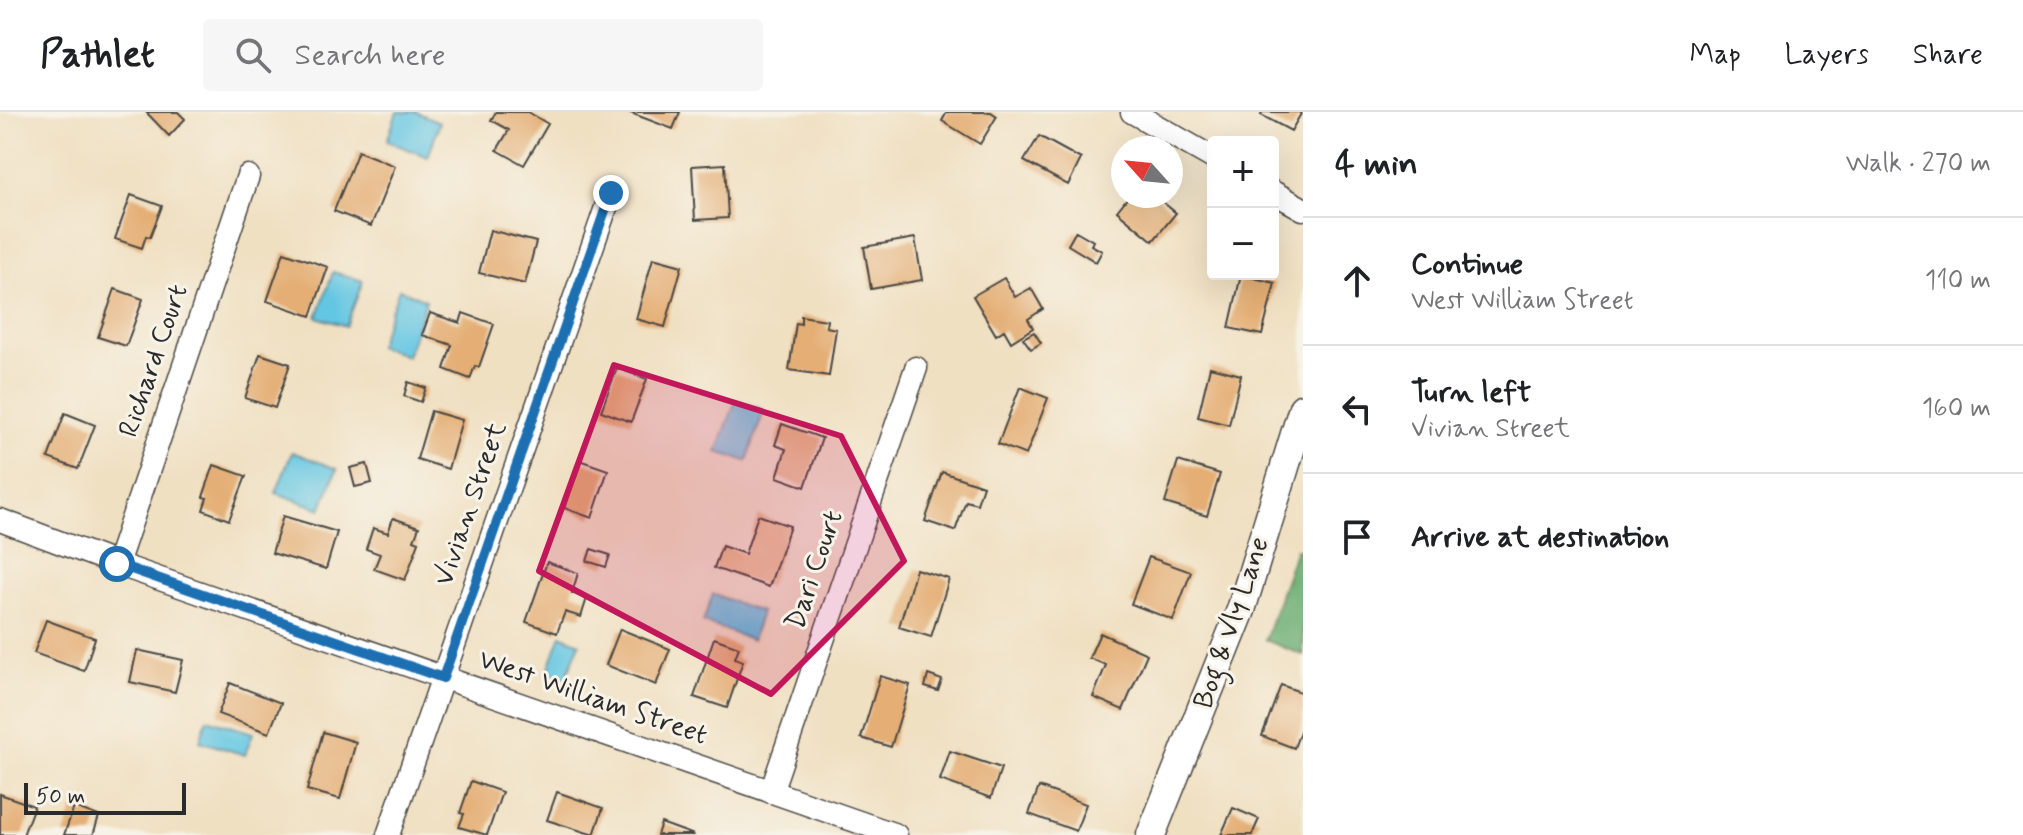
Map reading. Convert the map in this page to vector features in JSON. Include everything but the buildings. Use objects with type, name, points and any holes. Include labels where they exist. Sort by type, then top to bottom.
[{"type":"street","points":[[1132,112],[1207,155]]},
{"type":"street","name":"Richard Court","points":[[117,564],[248,176]]},
{"type":"street","name":"Vivian Street","points":[[388,835],[611,193]]},
{"type":"street","points":[[1279,195],[1303,209]]},
{"type":"street","name":"Dari Court","points":[[771,792],[916,368]]},
{"type":"street","name":"Bog & Vly Lane","points":[[1151,835],[1241,610],[1303,408]]},
{"type":"street","name":"West William Street","points":[[0,520],[117,564],[896,835]]},
{"type":"highlighted area","points":[[614,365],[841,436],[904,561],[771,694],[539,571]]},
{"type":"green space","points":[[1296,549],[1303,551],[1303,655],[1265,640]]},
{"type":"water","points":[[397,112],[416,112],[440,122],[428,157],[387,141]]},
{"type":"water","points":[[333,272],[363,281],[346,326],[317,317]]},
{"type":"water","points":[[399,289],[426,300],[407,356],[378,346]]},
{"type":"water","points":[[736,400],[764,410],[747,461],[717,452]]},
{"type":"water","points":[[292,452],[337,469],[321,509],[276,493]]},
{"type":"water","points":[[713,594],[761,612],[752,640],[703,622]]},
{"type":"water","points":[[561,635],[580,643],[565,680],[547,673]]},
{"type":"water","points":[[207,719],[253,733],[245,755],[200,741]]},
{"type":"route","points":[[117,564],[443,678],[611,193]]}]
